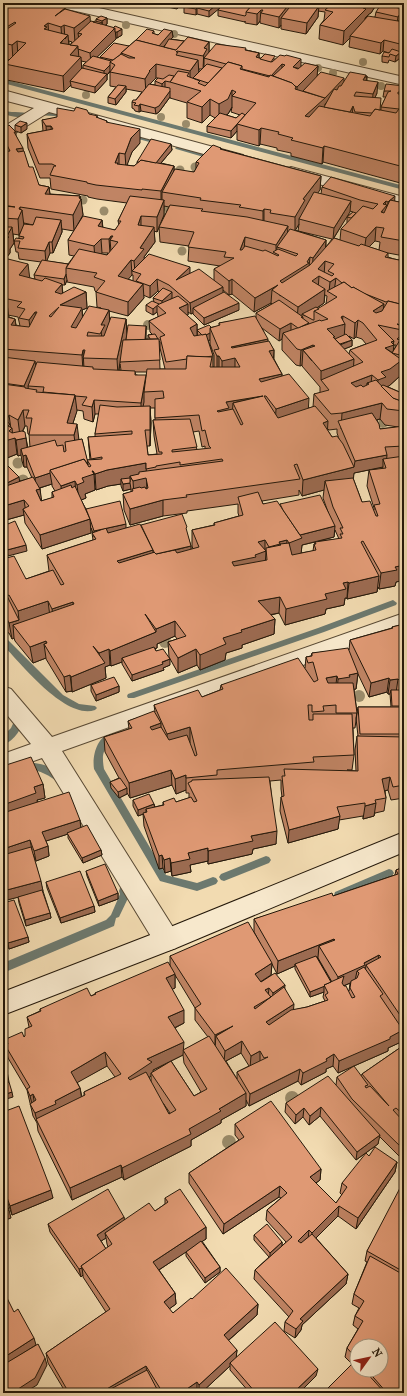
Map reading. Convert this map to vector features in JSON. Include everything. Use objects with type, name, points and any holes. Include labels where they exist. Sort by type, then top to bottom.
[{"type":"street","points":[[58,3],[404,81]]},
{"type":"street","points":[[3,96],[252,162]]},
{"type":"street","points":[[3,134],[46,107]]},
{"type":"street","points":[[274,168],[404,202]]},
{"type":"street","points":[[3,763],[404,621]]},
{"type":"street","points":[[3,695],[47,747],[166,940]]},
{"type":"street","points":[[3,1004],[166,940],[404,842]]},
{"type":"building","points":[[3,3],[52,3],[62,5],[61,6],[65,8],[55,16],[65,9],[90,16],[74,28],[64,25],[61,27],[48,23],[44,26],[47,27],[44,29],[68,35],[60,43],[78,46],[70,55],[81,57],[63,76],[5,64],[26,43],[17,41],[12,45],[3,43]],"holes":[[[15,22],[16,23],[7,29],[5,28]]]},
{"type":"building","points":[[189,3],[218,3],[209,11],[184,7]]},
{"type":"building","points":[[224,3],[254,3],[246,12],[245,16],[218,10]]},
{"type":"building","points":[[254,3],[290,3],[279,17],[261,13],[263,10],[257,14],[246,12]]},
{"type":"building","points":[[293,3],[312,3],[311,5],[319,6],[307,23],[281,18]]},
{"type":"building","points":[[333,3],[368,3],[363,8],[366,9],[344,31],[320,25],[333,12],[325,10]]},
{"type":"building","points":[[381,4],[403,9],[398,17],[376,12]]},
{"type":"building","points":[[101,16],[107,18],[102,21],[96,19]]},
{"type":"building","points":[[368,16],[404,22],[404,45],[384,40],[381,43],[350,36]]},
{"type":"building","points":[[91,21],[115,28],[90,53],[78,49],[78,46],[70,45],[82,34],[78,33]]},
{"type":"building","points":[[95,21],[103,23],[93,22]]},
{"type":"building","points":[[115,26],[122,29],[115,32],[115,28],[113,28]]},
{"type":"building","points":[[147,29],[154,31],[152,33],[158,35],[164,29],[172,31],[159,46],[136,40]]},
{"type":"building","points":[[188,37],[209,42],[204,48],[207,49],[203,56],[177,51],[176,52],[178,52],[176,55],[198,60],[190,71],[156,64],[149,71],[145,79],[110,72],[115,65],[110,62],[121,54],[129,58],[135,58],[121,53],[136,40],[176,50]]},
{"type":"building","points":[[169,39],[184,41],[176,50],[164,47]]},
{"type":"building","points":[[114,43],[129,46],[113,60],[100,57]]},
{"type":"building","points":[[216,44],[246,48],[245,50],[259,53],[256,57],[272,62],[280,55],[301,59],[293,67],[298,69],[305,63],[318,66],[297,87],[292,83],[273,76],[285,65],[282,64],[270,76],[242,69],[242,66],[228,62],[226,64],[204,58]]},
{"type":"building","points":[[392,49],[401,52],[396,56],[390,54],[389,57],[382,56],[384,52],[389,53]]},
{"type":"building","points":[[265,54],[275,56],[271,62],[260,59]]},
{"type":"building","points":[[93,56],[111,61],[110,65],[104,71],[83,65]]},
{"type":"building","points":[[228,62],[242,66],[240,69],[269,77],[270,75],[292,83],[296,87],[295,89],[325,98],[305,116],[309,117],[319,106],[370,116],[375,109],[396,113],[404,102],[404,167],[324,146],[323,148],[291,140],[293,138],[278,134],[279,132],[261,128],[259,130],[237,124],[256,103],[232,96],[236,92],[232,90],[228,99],[219,104],[210,99],[202,107],[187,102],[201,91],[170,82],[178,71],[189,73],[187,76],[200,81],[198,83],[205,86]]},
{"type":"building","points":[[207,64],[222,68],[208,83],[193,78]]},
{"type":"building","points":[[82,68],[107,74],[95,87],[70,81]]},
{"type":"building","points":[[321,72],[344,78],[325,98],[303,91]]},
{"type":"building","points":[[350,72],[366,75],[363,80],[378,82],[373,94],[356,92],[354,96],[381,98],[380,110],[375,109],[372,113],[355,112],[353,106],[350,112],[324,107],[334,89],[337,90],[339,86],[341,86]]},
{"type":"building","points":[[169,75],[174,76],[170,82],[165,81],[162,84],[155,81],[158,78],[163,79]]},
{"type":"building","points":[[149,84],[170,88],[170,91],[159,106],[155,108],[140,104],[139,106],[134,105],[136,103],[132,102],[133,100],[136,100]]},
{"type":"building","points":[[386,84],[404,86],[403,93],[398,92],[398,94],[404,94],[404,102],[399,109],[381,107],[388,92],[391,91],[384,91]]},
{"type":"building","points":[[118,85],[126,86],[115,99],[108,97]]},
{"type":"building","points":[[76,107],[87,110],[89,114],[98,116],[96,117],[107,121],[106,122],[140,129],[131,138],[125,154],[119,153],[115,163],[134,166],[141,160],[174,166],[161,191],[96,185],[50,175],[54,166],[56,166],[52,164],[39,164],[27,134],[53,129],[51,126],[46,126],[42,120],[57,117],[57,108],[74,111]]},
{"type":"building","points":[[220,113],[236,118],[242,113],[245,115],[231,131],[207,126]]},
{"type":"building","points":[[20,121],[27,123],[21,127],[15,125]]},
{"type":"building","points":[[9,125],[16,132],[14,132],[23,148],[16,149],[18,152],[24,151],[29,167],[33,167],[39,185],[49,187],[45,194],[80,196],[79,198],[81,199],[73,215],[20,207],[19,209],[22,210],[18,219],[3,218],[3,206],[15,207],[3,205],[3,185],[5,181],[3,175],[3,152],[10,151],[3,137],[3,128]]},
{"type":"building","points":[[151,139],[171,144],[156,163],[141,160],[137,162]]},
{"type":"building","points":[[213,145],[221,148],[220,149],[321,176],[303,199],[305,200],[295,217],[270,213],[271,210],[264,209],[263,211],[239,207],[241,205],[200,200],[201,198],[162,192],[175,169],[194,172],[199,163],[196,162]]},
{"type":"building","points":[[331,177],[395,196],[390,200],[404,203],[404,241],[381,237],[384,228],[376,227],[366,238],[341,229],[363,206],[373,209],[378,204],[360,200],[322,187]],"holes":[[[390,200],[384,213],[381,212],[387,205],[383,204]]]},
{"type":"building","points":[[314,192],[351,201],[334,228],[299,219]]},
{"type":"building","points":[[130,196],[164,200],[157,217],[141,216],[138,225],[154,227],[140,248],[144,249],[134,261],[131,260],[118,276],[143,284],[128,302],[96,292],[105,281],[94,277],[97,273],[66,268],[79,249],[107,255],[118,242],[110,240],[113,236],[109,239],[101,239],[94,246],[68,240],[83,216],[102,220],[98,226],[115,230],[121,221],[118,221]]},
{"type":"building","points":[[170,205],[203,209],[201,211],[247,217],[288,226],[276,245],[245,237],[240,250],[242,250],[245,246],[263,251],[265,250],[278,256],[279,255],[273,252],[278,249],[296,256],[298,254],[277,247],[290,229],[326,240],[313,258],[310,257],[307,262],[309,263],[280,281],[282,283],[310,265],[334,238],[359,246],[361,244],[388,253],[385,257],[399,260],[401,257],[404,258],[404,305],[388,301],[386,302],[363,293],[344,282],[342,283],[336,278],[330,282],[319,276],[312,281],[325,289],[298,307],[272,290],[278,285],[255,298],[232,279],[229,281],[214,269],[234,258],[224,257],[226,252],[188,247],[194,232],[159,227]],"holes":[[[325,261],[334,264],[328,271],[334,274],[332,276],[318,269]]]},
{"type":"building","points":[[353,212],[356,213],[351,218],[347,217]]},
{"type":"building","points":[[36,217],[61,220],[52,242],[49,242],[45,251],[18,248],[20,241],[14,241],[16,238],[23,239],[24,237],[19,236],[24,224],[33,225]]},
{"type":"building","points":[[3,227],[12,227],[7,236],[9,237],[3,243]]},
{"type":"building","points":[[149,254],[190,267],[176,280],[199,269],[223,287],[190,303],[169,285],[157,279],[150,286],[136,281],[141,274],[132,271]]},
{"type":"building","points":[[3,259],[28,264],[19,275],[42,281],[45,278],[62,284],[55,292],[61,294],[74,287],[86,292],[60,305],[82,308],[71,327],[76,328],[89,306],[109,310],[101,325],[105,325],[100,334],[88,332],[87,336],[104,336],[111,317],[126,319],[117,359],[83,358],[85,350],[83,350],[82,355],[3,349],[3,316],[15,319],[11,325],[29,327],[37,312],[35,312],[29,320],[19,318],[25,309],[17,307],[22,302],[3,298]],"holes":[[[59,307],[51,317],[49,316]]]},
{"type":"building","points":[[42,260],[68,264],[64,279],[34,275]]},
{"type":"building","points":[[344,282],[352,288],[353,287],[384,304],[373,311],[376,313],[382,311],[388,301],[404,305],[404,326],[397,324],[403,327],[402,330],[378,325],[394,341],[391,342],[394,345],[385,348],[402,360],[390,369],[381,372],[386,377],[378,380],[372,375],[351,383],[356,387],[361,385],[363,387],[369,384],[367,383],[376,380],[393,398],[404,402],[404,411],[387,409],[382,403],[342,413],[331,414],[314,394],[329,390],[321,380],[363,362],[350,350],[377,340],[363,323],[358,320],[355,323],[343,316],[341,317],[345,324],[327,329],[354,359],[321,371],[303,350],[315,346],[313,345],[301,350],[297,349],[283,333],[320,320],[328,319],[314,311],[337,297],[327,291]]},
{"type":"building","points":[[163,288],[172,292],[162,301],[153,298]]},
{"type":"building","points":[[224,292],[239,303],[204,318],[193,308]]},
{"type":"building","points":[[178,296],[188,304],[179,308],[197,324],[190,328],[194,336],[206,334],[213,356],[187,356],[187,359],[166,362],[160,337],[165,335],[149,321],[166,313],[157,305]]},
{"type":"building","points":[[279,300],[309,323],[298,328],[291,323],[280,329],[256,313]]},
{"type":"building","points":[[152,301],[159,304],[153,309],[146,305]]},
{"type":"building","points":[[316,307],[319,309],[314,311],[314,320],[302,314]]},
{"type":"building","points":[[255,316],[268,339],[231,347],[269,341],[274,350],[269,351],[282,374],[259,379],[261,382],[289,374],[309,398],[276,409],[266,396],[264,396],[278,418],[315,406],[328,421],[323,423],[332,437],[337,436],[343,444],[354,467],[303,480],[297,464],[294,465],[300,479],[186,495],[187,497],[163,500],[130,509],[123,494],[140,487],[145,487],[146,489],[148,488],[146,478],[133,481],[130,476],[139,474],[139,472],[223,461],[222,459],[180,465],[180,462],[146,469],[146,463],[107,470],[95,474],[92,471],[94,474],[82,478],[84,482],[77,485],[75,481],[61,486],[50,470],[84,459],[89,467],[91,466],[87,460],[102,459],[102,457],[91,459],[88,437],[132,434],[132,431],[95,434],[100,405],[117,407],[150,406],[150,430],[145,430],[148,455],[162,454],[162,452],[159,452],[153,420],[190,419],[197,447],[172,450],[172,452],[211,448],[209,446],[205,430],[202,431],[199,415],[155,418],[155,399],[164,398],[163,391],[144,392],[147,369],[186,369],[187,356],[212,357],[210,367],[240,367],[235,358],[222,361],[214,350],[219,349],[210,328],[220,325],[219,323]],"holes":[[[263,396],[233,403],[243,424],[241,425],[233,409],[217,411],[229,408],[226,402]]]},
{"type":"building","points":[[128,325],[146,326],[145,340],[126,340]]},
{"type":"building","points":[[209,325],[211,327],[210,333],[206,335],[202,335],[197,330]]},
{"type":"building","points":[[155,334],[158,339],[150,339],[148,335]]},
{"type":"building","points":[[346,334],[352,340],[340,344],[335,339]]},
{"type":"building","points":[[403,334],[404,356],[392,353],[400,340],[397,339]]},
{"type":"building","points":[[159,339],[160,360],[120,362],[123,340]]},
{"type":"building","points":[[3,357],[35,361],[24,386],[3,383]]},
{"type":"building","points":[[37,362],[93,367],[93,369],[135,371],[135,375],[146,375],[141,403],[94,400],[92,407],[82,405],[87,397],[43,392],[44,387],[28,386]]},
{"type":"building","points":[[3,384],[25,387],[37,390],[36,392],[75,395],[67,423],[77,424],[74,435],[29,435],[32,418],[26,418],[29,410],[23,410],[18,420],[9,415],[6,421],[10,424],[8,426],[12,428],[9,431],[12,433],[22,431],[25,432],[26,438],[16,440],[15,438],[5,441],[3,439]]},
{"type":"building","points":[[383,385],[404,394],[404,402],[393,398],[381,386]]},
{"type":"building","points":[[372,413],[379,424],[380,429],[404,426],[404,446],[385,447],[387,455],[355,461],[338,421]]},
{"type":"building","points":[[82,439],[88,463],[84,459],[50,470],[50,473],[35,478],[26,455],[23,456],[21,449],[55,440],[57,446],[63,445],[64,452],[66,451],[65,442]]},
{"type":"building","points":[[404,456],[404,565],[395,567],[397,570],[381,573],[363,541],[361,542],[379,576],[343,583],[346,589],[325,594],[327,599],[286,609],[280,597],[258,601],[275,619],[241,630],[242,632],[223,638],[226,644],[200,655],[196,649],[178,658],[168,642],[186,636],[175,621],[156,629],[145,614],[156,632],[110,651],[109,649],[99,653],[93,646],[105,663],[71,677],[70,675],[64,677],[44,644],[47,643],[46,641],[30,647],[13,625],[74,604],[73,602],[52,609],[48,601],[18,611],[9,595],[7,596],[19,620],[9,623],[6,617],[3,616],[3,559],[14,556],[26,579],[53,570],[61,585],[64,584],[47,555],[96,539],[92,533],[106,528],[108,533],[140,524],[153,550],[117,561],[119,563],[155,552],[156,554],[175,550],[177,553],[199,547],[192,530],[215,525],[214,523],[243,515],[238,497],[258,492],[263,504],[277,501],[302,538],[289,543],[292,555],[316,550],[314,544],[316,544],[315,542],[342,538],[340,534],[343,534],[340,528],[343,528],[333,507],[325,481],[353,478],[362,502],[370,501],[376,516],[378,516],[374,505],[380,504],[369,470],[386,468],[383,459]],"holes":[[[265,540],[269,547],[281,545],[266,548],[267,560],[234,566],[232,562],[256,557],[255,555],[266,551],[258,542]],[[287,540],[289,543],[280,544],[279,542]]]},
{"type":"building","points":[[3,461],[19,477],[3,485]]},
{"type":"building","points":[[33,477],[40,489],[36,490],[41,501],[54,497],[52,492],[71,485],[72,488],[75,486],[90,519],[40,535],[23,509],[29,506],[24,500],[4,506],[3,504],[3,487]]},
{"type":"building","points":[[130,478],[130,483],[123,484],[121,479]]},
{"type":"building","points":[[320,495],[335,526],[300,535],[280,504]]},
{"type":"building","points":[[120,501],[126,524],[94,531],[86,509]]},
{"type":"building","points":[[182,514],[187,527],[191,546],[156,554],[141,525]]},
{"type":"building","points":[[15,521],[26,545],[7,550],[6,548],[3,549],[3,526]]},
{"type":"building","points":[[404,624],[404,680],[390,680],[389,678],[371,683],[350,640]]},
{"type":"building","points":[[154,647],[156,651],[163,649],[170,659],[162,662],[163,664],[132,675],[122,658]]},
{"type":"building","points":[[348,648],[358,673],[349,675],[350,677],[338,679],[337,676],[326,678],[328,683],[353,683],[357,713],[336,713],[336,705],[323,706],[324,711],[312,712],[312,705],[308,705],[309,720],[313,720],[313,714],[352,714],[354,755],[313,757],[314,762],[217,770],[217,775],[186,778],[186,775],[175,779],[171,770],[129,783],[104,737],[132,728],[128,721],[154,711],[161,723],[150,727],[152,730],[161,727],[169,740],[187,735],[195,756],[197,755],[190,727],[167,734],[154,705],[198,690],[202,697],[223,689],[221,685],[298,658],[314,682],[318,680],[313,662],[308,663],[306,657],[312,656],[312,653]]},
{"type":"building","points":[[114,677],[119,686],[96,695],[91,685]]},
{"type":"building","points":[[391,690],[404,690],[404,706],[392,706]]},
{"type":"building","points":[[358,707],[403,707],[404,734],[360,734]]},
{"type":"building","points":[[357,736],[404,737],[404,785],[393,787],[390,777],[382,779],[386,798],[375,800],[376,803],[365,806],[365,803],[337,807],[340,816],[289,830],[281,797],[284,796],[282,776],[285,776],[284,769],[358,771]]},
{"type":"building","points":[[31,757],[43,784],[34,787],[36,793],[3,805],[3,766]]},
{"type":"building","points":[[269,777],[277,831],[251,836],[253,841],[208,851],[208,848],[188,853],[190,859],[171,863],[170,858],[164,860],[162,855],[159,856],[143,813],[147,812],[146,809],[164,805],[163,802],[174,798],[176,802],[191,797],[194,802],[197,801],[188,783],[192,780]]},
{"type":"building","points":[[120,778],[127,788],[118,792],[110,782]]},
{"type":"building","points":[[69,792],[80,820],[42,832],[48,846],[34,851],[30,840],[3,849],[3,813]]},
{"type":"building","points":[[149,794],[154,804],[138,810],[133,800]]},
{"type":"building","points":[[87,825],[101,850],[82,858],[67,833]]},
{"type":"building","points":[[31,847],[41,881],[3,891],[3,855]]},
{"type":"building","points":[[105,864],[118,893],[98,901],[86,871]]},
{"type":"building","points":[[404,867],[404,1021],[366,965],[381,957],[379,955],[364,963],[365,965],[338,977],[319,946],[335,940],[334,939],[278,961],[254,919],[332,893],[333,896],[398,874],[396,870]]},
{"type":"building","points":[[80,871],[94,906],[60,918],[46,882]]},
{"type":"building","points":[[42,890],[50,913],[25,920],[18,897]]},
{"type":"building","points":[[14,900],[28,937],[8,943],[3,931],[3,903]]},
{"type":"building","points":[[248,922],[272,963],[255,974],[261,982],[275,973],[285,985],[273,993],[269,988],[265,990],[271,997],[284,987],[294,1004],[266,1022],[269,1025],[291,1010],[307,1007],[328,1000],[325,995],[328,993],[324,985],[344,976],[342,983],[346,986],[352,998],[355,997],[350,988],[351,981],[357,978],[359,973],[357,971],[364,967],[383,994],[380,996],[403,1030],[390,1037],[390,1039],[339,1061],[334,1054],[326,1059],[327,1061],[303,1073],[300,1069],[250,1094],[237,1072],[268,1057],[264,1058],[260,1051],[251,1056],[242,1041],[225,1051],[216,1036],[233,1026],[215,1035],[195,1008],[201,1004],[170,956]],"holes":[[[270,997],[255,1009],[254,1007]]]},
{"type":"building","points":[[316,956],[331,982],[310,992],[295,964]]},
{"type":"building","points":[[168,962],[175,974],[166,978],[184,1010],[168,1017],[184,1042],[147,1059],[152,1062],[128,1078],[130,1080],[146,1072],[169,1114],[176,1110],[151,1073],[171,1061],[194,1096],[207,1089],[183,1050],[209,1036],[246,1093],[219,1109],[221,1111],[189,1129],[191,1134],[122,1168],[121,1165],[70,1188],[36,1119],[85,1095],[84,1092],[121,1074],[105,1052],[71,1072],[80,1088],[55,1101],[56,1104],[35,1113],[30,1104],[36,1100],[33,1094],[30,1096],[27,1089],[30,1087],[5,1045],[8,1044],[6,1039],[22,1032],[24,1037],[25,1029],[32,1026],[27,1017],[41,1011],[40,1009],[87,988],[91,996]]},
{"type":"building","points":[[404,1045],[404,1117],[402,1115],[403,1114],[396,1108],[393,1110],[404,1122],[402,1124],[404,1126],[404,1145],[402,1148],[352,1099],[337,1077],[354,1066],[368,1085],[365,1086],[366,1088],[370,1086],[389,1106],[362,1074]]},
{"type":"building","points":[[3,1057],[7,1071],[3,1072]]},
{"type":"building","points":[[328,1076],[380,1135],[357,1152],[321,1107],[310,1116],[304,1108],[296,1115],[286,1103]]},
{"type":"building","points":[[9,1082],[12,1092],[3,1095],[3,1084]]},
{"type":"building","points":[[271,1101],[321,1169],[310,1177],[336,1203],[347,1187],[342,1183],[366,1153],[369,1156],[375,1147],[397,1162],[358,1218],[339,1206],[312,1233],[309,1230],[298,1241],[301,1243],[312,1234],[348,1274],[300,1319],[303,1321],[296,1329],[285,1322],[293,1311],[255,1270],[292,1237],[267,1210],[287,1193],[280,1186],[224,1224],[189,1173],[244,1137],[235,1124]]},
{"type":"building","points":[[19,1106],[51,1190],[10,1206],[3,1186],[3,1112]]},
{"type":"building","points":[[400,1188],[404,1190],[404,1272],[367,1251]]},
{"type":"building","points":[[108,1189],[124,1217],[97,1235],[106,1249],[81,1266],[82,1268],[79,1269],[48,1224]]},
{"type":"building","points":[[180,1189],[206,1227],[153,1262],[175,1293],[164,1302],[173,1313],[191,1298],[192,1299],[226,1268],[258,1304],[224,1335],[237,1350],[199,1385],[197,1382],[181,1393],[163,1393],[146,1366],[105,1390],[105,1392],[147,1370],[159,1393],[69,1393],[46,1353],[110,1309],[81,1266],[112,1244],[105,1233],[149,1203],[155,1211],[168,1202],[165,1198]]},
{"type":"building","points":[[3,1192],[9,1210],[3,1212]]},
{"type":"building","points":[[267,1224],[282,1242],[270,1253],[254,1235]]},
{"type":"building","points":[[201,1241],[220,1267],[205,1278],[186,1252]]},
{"type":"building","points":[[370,1256],[404,1275],[404,1393],[387,1393],[374,1378],[389,1378],[389,1338],[353,1338],[363,1321],[355,1316],[364,1301],[354,1294]]},
{"type":"building","points":[[3,1290],[14,1312],[18,1309],[34,1338],[3,1358]]},
{"type":"building","points":[[275,1322],[318,1369],[293,1393],[256,1393],[230,1363]]},
{"type":"building","points":[[38,1344],[45,1358],[35,1378],[12,1393],[3,1393],[3,1365]]},
{"type":"building","points":[[349,1367],[349,1378],[371,1378],[385,1393],[323,1393]]},
{"type":"waterway","points":[[3,81],[404,188]]},
{"type":"waterway","points":[[5,113],[13,115],[29,115]]},
{"type":"waterway","points":[[37,114],[54,114],[69,118]]},
{"type":"waterway","points":[[129,135],[157,142]]},
{"type":"waterway","points":[[178,148],[214,158]]},
{"type":"waterway","points":[[131,696],[321,630],[393,603]]},
{"type":"waterway","points":[[3,640],[60,697],[77,707],[92,708]]},
{"type":"waterway","points":[[3,741],[14,730],[21,716]]},
{"type":"waterway","points":[[112,736],[104,743],[100,750],[98,759],[99,769],[163,878],[197,887],[213,881]]},
{"type":"waterway","points":[[3,773],[21,766],[31,766],[42,768],[59,778]]},
{"type":"waterway","points":[[224,877],[266,860]]},
{"type":"waterway","points":[[339,895],[389,873]]},
{"type":"waterway","points":[[115,914],[125,894],[124,891]]},
{"type":"waterway","points":[[3,968],[110,923],[112,919]]}]
